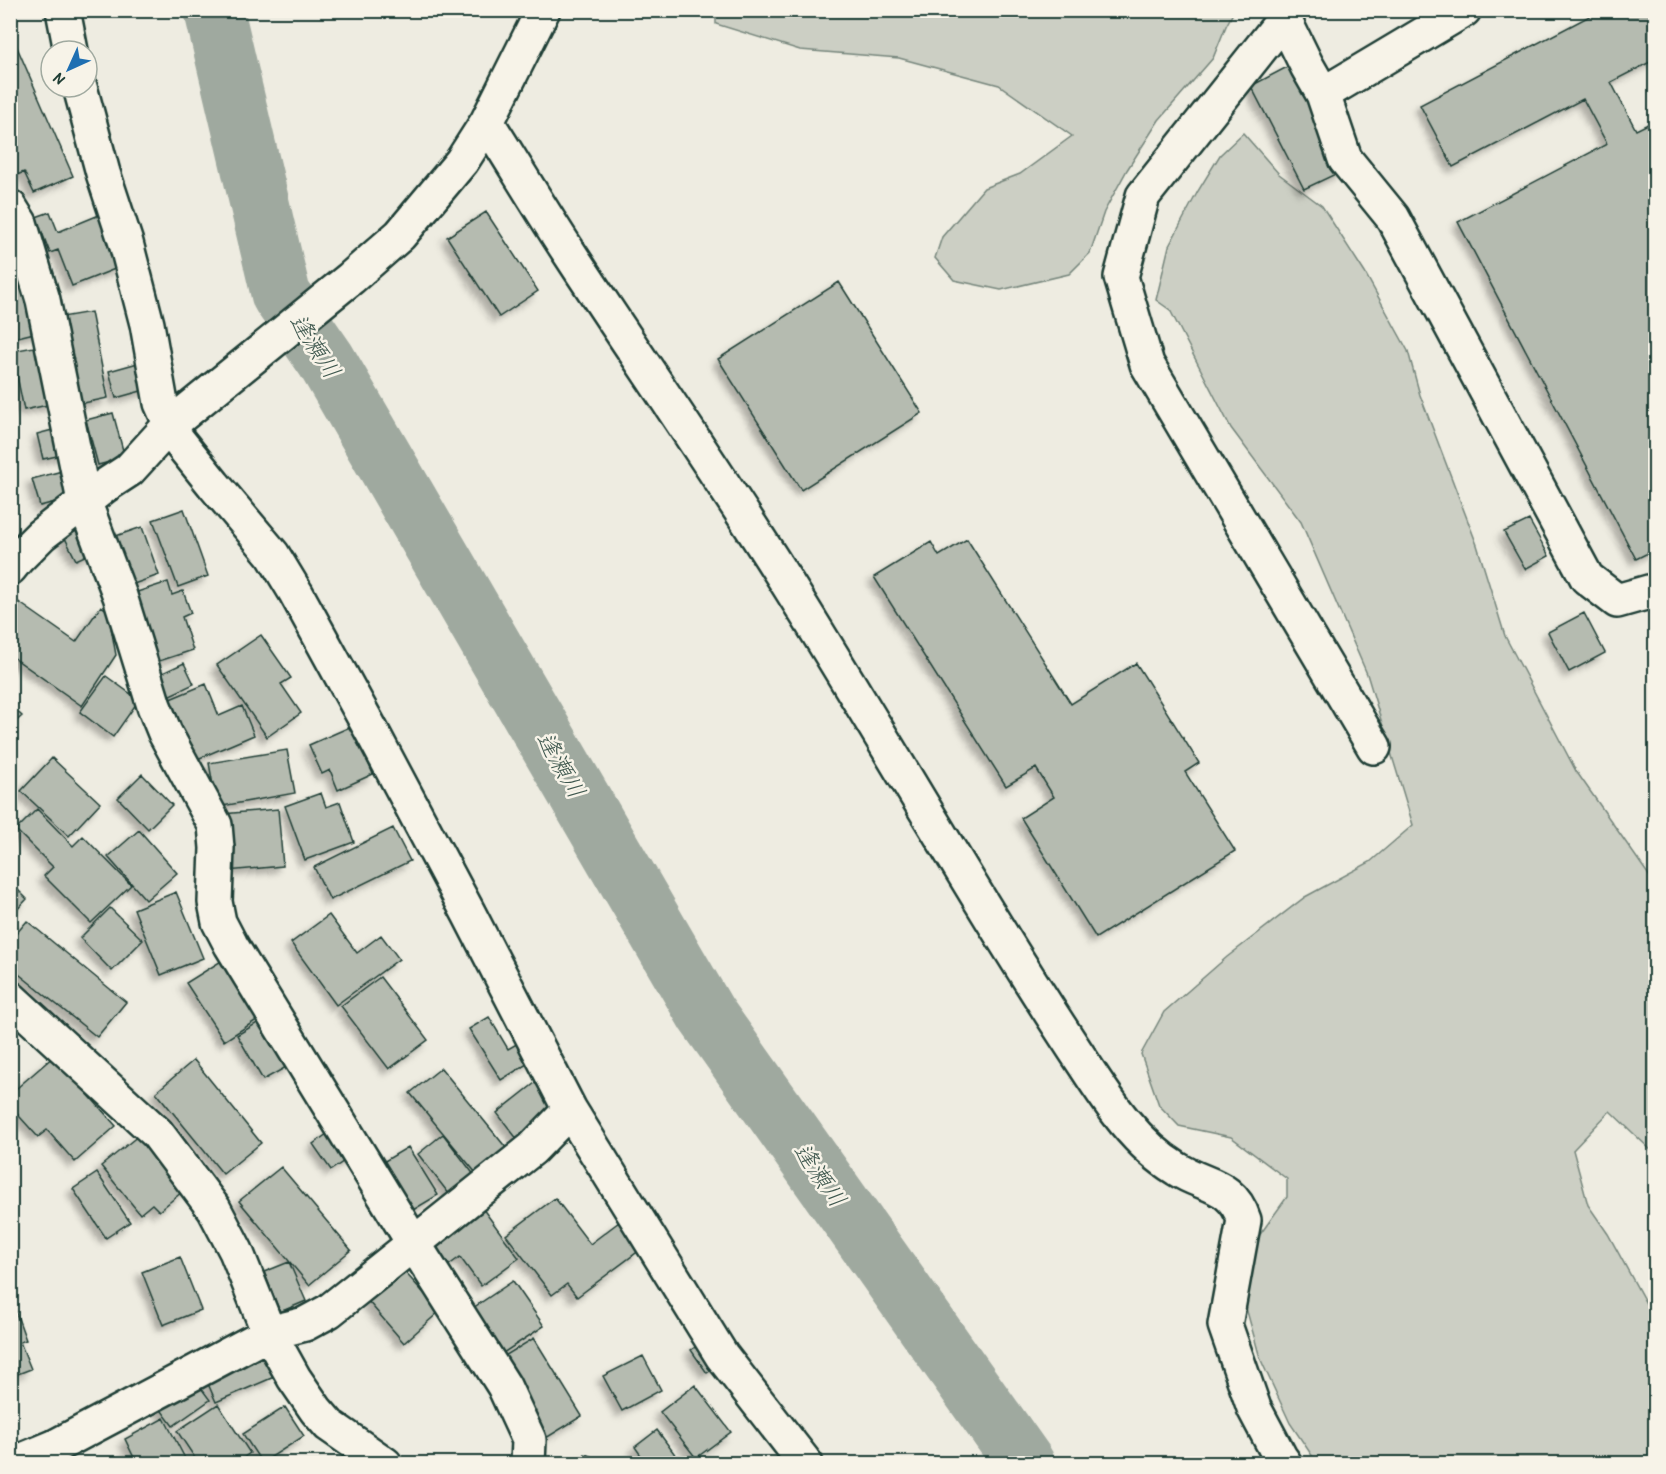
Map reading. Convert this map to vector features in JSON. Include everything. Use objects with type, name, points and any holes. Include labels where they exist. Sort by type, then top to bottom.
[{"type":"street","points":[[63,10],[69,39]]},
{"type":"street","points":[[10,568],[41,535],[84,501],[129,470],[171,424],[351,278],[400,235],[462,160],[487,122],[543,10]]},
{"type":"street","points":[[1323,94],[1464,10]]},
{"type":"street","points":[[1287,15],[1307,66],[1323,94],[1345,159],[1393,218],[1587,578],[1617,601],[1656,590]]},
{"type":"street","points":[[1287,15],[1143,196],[1121,278],[1147,364],[1374,747]]},
{"type":"street","points":[[83,99],[103,173],[126,243],[147,324],[161,403],[177,439],[273,555],[296,593],[469,914],[570,1110],[722,1356],[806,1464]]},
{"type":"street","points":[[487,122],[568,251],[781,574],[1084,1065],[1129,1129],[1158,1156],[1180,1171],[1223,1189],[1241,1211],[1244,1220],[1225,1326],[1254,1408],[1285,1464]]},
{"type":"street","points":[[10,207],[20,223],[43,300],[84,501],[120,596],[165,734],[215,825],[217,848],[215,902],[219,922],[414,1244],[504,1386],[529,1440],[528,1464]]},
{"type":"street","points":[[10,998],[157,1133],[214,1209],[269,1332],[294,1378],[329,1425],[386,1464]]},
{"type":"street","points":[[10,1461],[54,1447],[269,1332],[305,1324],[329,1311],[532,1149],[570,1110]]},
{"type":"shaded area","points":[[716,10],[1234,11],[1213,58],[1159,120],[1127,170],[1104,212],[1090,253],[1069,274],[1001,290],[954,280],[935,258],[942,237],[984,188],[1020,174],[1072,136],[999,85],[899,58],[800,50],[716,24]]},
{"type":"shaded area","points":[[1243,133],[1279,174],[1322,206],[1365,273],[1408,351],[1420,395],[1477,545],[1505,636],[1576,771],[1655,884],[1655,1154],[1610,1111],[1573,1150],[1588,1205],[1608,1234],[1655,1320],[1655,1463],[1317,1463],[1290,1423],[1260,1358],[1243,1297],[1251,1247],[1287,1197],[1287,1179],[1231,1137],[1179,1126],[1159,1105],[1141,1054],[1164,1012],[1227,957],[1305,897],[1370,862],[1413,825],[1367,674],[1301,522],[1231,428],[1170,310],[1156,300],[1169,246],[1220,155]]},
{"type":"building","points":[[1601,10],[1656,10],[1656,59],[1611,82],[1636,130],[1656,120],[1656,549],[1636,559],[1458,222],[1607,144],[1583,99],[1453,167],[1420,105]]},
{"type":"building","points":[[13,38],[73,176],[34,193],[24,172],[10,178],[10,39]]},
{"type":"building","points":[[1289,66],[1342,171],[1304,189],[1251,86]]},
{"type":"building","points":[[50,212],[58,232],[99,215],[120,267],[72,286],[58,250],[50,253],[36,217]]},
{"type":"building","points":[[486,212],[538,291],[499,317],[447,237]]},
{"type":"building","points":[[31,270],[46,330],[10,339],[10,275]]},
{"type":"building","points":[[839,282],[922,413],[801,490],[718,359]]},
{"type":"building","points":[[91,312],[108,398],[74,405],[56,318]]},
{"type":"building","points":[[50,344],[62,402],[24,410],[12,351]]},
{"type":"building","points":[[145,361],[152,388],[116,398],[109,371]]},
{"type":"building","points":[[113,413],[125,458],[98,465],[86,420]]},
{"type":"building","points":[[60,428],[66,454],[43,459],[37,434]]},
{"type":"building","points":[[62,471],[70,498],[40,506],[32,479]]},
{"type":"building","points":[[184,509],[208,576],[178,587],[153,520]]},
{"type":"building","points":[[80,518],[96,551],[76,560],[60,528]]},
{"type":"building","points":[[1529,520],[1549,556],[1525,569],[1504,532]]},
{"type":"building","points":[[142,527],[159,575],[128,586],[110,538]]},
{"type":"building","points":[[967,539],[1071,704],[1136,663],[1199,763],[1185,772],[1235,851],[1096,938],[1021,818],[1054,797],[1036,768],[1006,786],[874,577],[931,542],[939,556]]},
{"type":"building","points":[[168,582],[172,595],[183,591],[191,613],[182,617],[193,650],[153,663],[131,594]]},
{"type":"building","points":[[10,596],[76,642],[101,606],[108,611],[116,655],[82,706],[10,655]]},
{"type":"building","points":[[1584,613],[1605,653],[1569,672],[1548,632]]},
{"type":"building","points":[[261,635],[291,678],[281,684],[301,713],[267,737],[217,665]]},
{"type":"building","points":[[184,663],[194,684],[168,696],[158,675]]},
{"type":"building","points":[[106,676],[139,700],[113,737],[80,712]]},
{"type":"building","points":[[206,684],[219,716],[242,706],[254,735],[188,763],[163,702]]},
{"type":"building","points":[[10,705],[22,716],[10,727]]},
{"type":"building","points":[[352,726],[373,774],[338,790],[330,770],[322,774],[309,745]]},
{"type":"building","points":[[287,750],[295,793],[217,807],[209,763]]},
{"type":"building","points":[[52,758],[100,803],[69,836],[21,791]]},
{"type":"building","points":[[142,774],[172,805],[148,829],[118,798]]},
{"type":"building","points":[[321,793],[326,807],[340,802],[354,842],[305,860],[285,806]]},
{"type":"building","points":[[37,809],[73,846],[83,836],[131,885],[91,923],[44,876],[53,867],[16,830]]},
{"type":"building","points":[[278,809],[283,866],[227,871],[222,814]]},
{"type":"building","points":[[393,828],[410,861],[330,900],[314,867]]},
{"type":"building","points":[[139,830],[177,873],[146,900],[108,857]]},
{"type":"building","points":[[10,882],[27,899],[10,917]]},
{"type":"building","points":[[176,892],[203,958],[161,975],[134,909]]},
{"type":"building","points":[[110,908],[143,940],[112,971],[80,938]]},
{"type":"building","points":[[329,915],[357,953],[381,935],[399,959],[336,1005],[291,943]]},
{"type":"building","points":[[27,921],[126,1002],[97,1037],[10,967],[10,941]]},
{"type":"building","points":[[226,958],[263,1016],[224,1041],[186,983]]},
{"type":"building","points":[[380,977],[428,1040],[389,1069],[341,1006]]},
{"type":"building","points":[[489,1017],[508,1049],[520,1042],[532,1061],[501,1080],[469,1029]]},
{"type":"building","points":[[264,1019],[290,1065],[263,1080],[237,1035]]},
{"type":"building","points":[[54,1056],[116,1126],[75,1162],[47,1130],[38,1137],[10,1106],[10,1094]]},
{"type":"building","points":[[194,1060],[261,1143],[223,1174],[156,1092]]},
{"type":"building","points":[[441,1068],[512,1155],[481,1179],[410,1093]]},
{"type":"building","points":[[535,1083],[560,1113],[521,1144],[497,1113]]},
{"type":"building","points":[[334,1129],[353,1155],[331,1170],[313,1144]]},
{"type":"building","points":[[144,1131],[188,1187],[159,1211],[152,1204],[140,1214],[101,1166]]},
{"type":"building","points":[[443,1134],[478,1180],[453,1199],[418,1154]]},
{"type":"building","points":[[408,1147],[438,1195],[408,1213],[378,1165]]},
{"type":"building","points":[[281,1167],[351,1250],[309,1285],[239,1201]]},
{"type":"building","points":[[97,1173],[130,1222],[106,1238],[73,1189]]},
{"type":"building","points":[[555,1198],[590,1244],[619,1222],[640,1250],[577,1297],[567,1284],[552,1295],[506,1235]]},
{"type":"building","points":[[480,1205],[519,1258],[481,1286],[460,1257],[445,1268],[427,1245]]},
{"type":"building","points":[[180,1257],[201,1310],[163,1325],[142,1272]]},
{"type":"building","points":[[289,1262],[306,1301],[280,1312],[264,1272]]},
{"type":"building","points":[[403,1270],[440,1311],[404,1343],[368,1301]]},
{"type":"building","points":[[513,1281],[544,1326],[497,1357],[467,1312]]},
{"type":"building","points":[[14,1307],[26,1340],[20,1342],[31,1369],[10,1377],[10,1308]]},
{"type":"building","points":[[534,1338],[582,1416],[546,1438],[498,1360]]},
{"type":"building","points":[[703,1342],[719,1365],[707,1373],[691,1350]]},
{"type":"building","points":[[261,1346],[274,1377],[216,1402],[202,1370]]},
{"type":"building","points":[[643,1356],[661,1390],[622,1411],[603,1376]]},
{"type":"building","points":[[193,1377],[210,1400],[173,1426],[156,1403]]},
{"type":"building","points":[[695,1385],[731,1432],[696,1458],[660,1412]]},
{"type":"building","points":[[218,1404],[250,1453],[234,1464],[199,1464],[177,1431]]},
{"type":"building","points":[[285,1407],[304,1436],[262,1463],[243,1434]]},
{"type":"building","points":[[164,1418],[188,1464],[137,1464],[125,1439]]},
{"type":"building","points":[[657,1430],[682,1464],[647,1464],[635,1447]]},
{"type":"building","points":[[585,1454],[610,1464],[580,1464]]},
{"type":"waterway","name":"逢瀬川","points":[[214,10],[281,295],[326,360],[706,1014],[1025,1464]]}]
